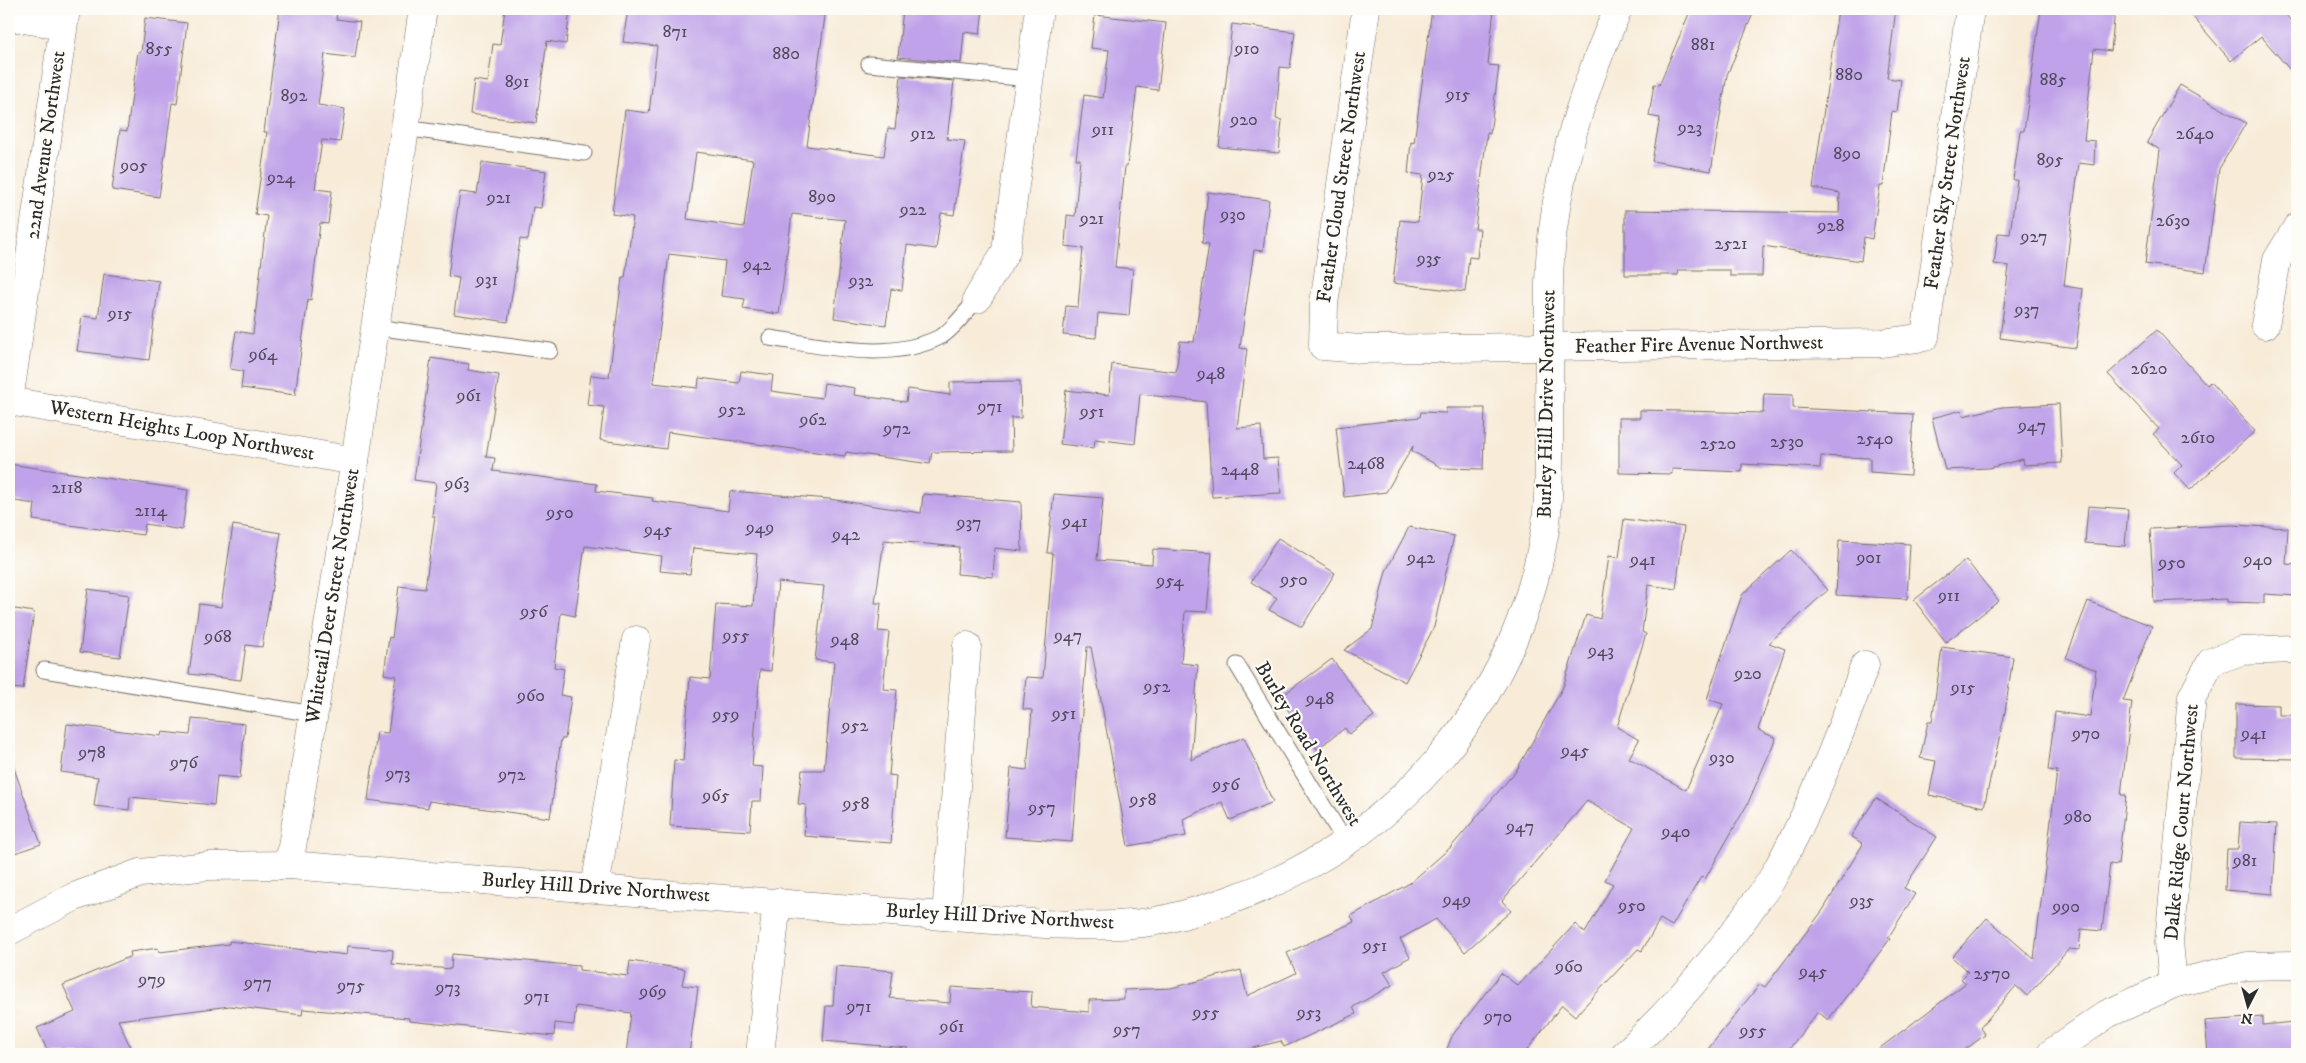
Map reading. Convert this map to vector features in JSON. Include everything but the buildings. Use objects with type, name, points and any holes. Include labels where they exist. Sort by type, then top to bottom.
[{"type":"street","name":"Whitetail Deer Street Northwest","points":[[289,866],[355,461],[422,9]]},
{"type":"street","points":[[977,299],[1006,250],[1039,9]]},
{"type":"street","name":"Feather Cloud Street Northwest","points":[[1323,346],[1324,304],[1366,9]]},
{"type":"street","name":"Burley Hill Drive Northwest","points":[[9,931],[74,896],[140,874],[209,866],[289,866],[1089,926],[1134,924],[1214,906],[1258,890],[1299,871],[1346,843],[1396,804],[1453,741],[1481,701],[1498,671],[1523,616],[1536,572],[1545,528],[1549,488],[1549,280],[1554,220],[1563,168],[1593,65],[1618,9]]},
{"type":"street","name":"Feather Sky Street Northwest","points":[[1926,337],[1970,9]]},
{"type":"street","points":[[9,17],[64,17]]},
{"type":"street","name":"22nd Avenue Northwest","points":[[9,401],[64,17]]},
{"type":"street","points":[[2265,325],[2277,260],[2297,227]]},
{"type":"street","name":"Feather Fire Avenue Northwest","points":[[1323,346],[1361,350],[1882,343],[1926,337]]},
{"type":"street","name":"Western Heights Loop Northwest","points":[[9,401],[355,461]]},
{"type":"street","points":[[595,888],[636,640]]},
{"type":"street","points":[[946,916],[967,646]]},
{"type":"street","name":"Dalke Ridge Court Northwest","points":[[2173,984],[2169,942],[2192,697],[2211,662],[2241,650],[2297,649]]},
{"type":"street","points":[[1625,1054],[1658,1022],[1725,945],[1772,878],[1814,796],[1837,742],[1865,665]]},
{"type":"street","points":[[760,1054],[777,902]]},
{"type":"street","points":[[2050,1054],[2108,1014],[2173,984],[2247,966],[2297,965]]},
{"type":"lane","points":[[869,64],[1030,80]]},
{"type":"lane","points":[[404,128],[584,153]]},
{"type":"lane","points":[[770,338],[861,351],[902,349],[941,337],[977,299]]},
{"type":"lane","points":[[375,327],[550,352]]},
{"type":"lane","name":"Burley Road Northwest","points":[[1237,665],[1346,843]]},
{"type":"lane","points":[[44,670],[314,714]]}]
